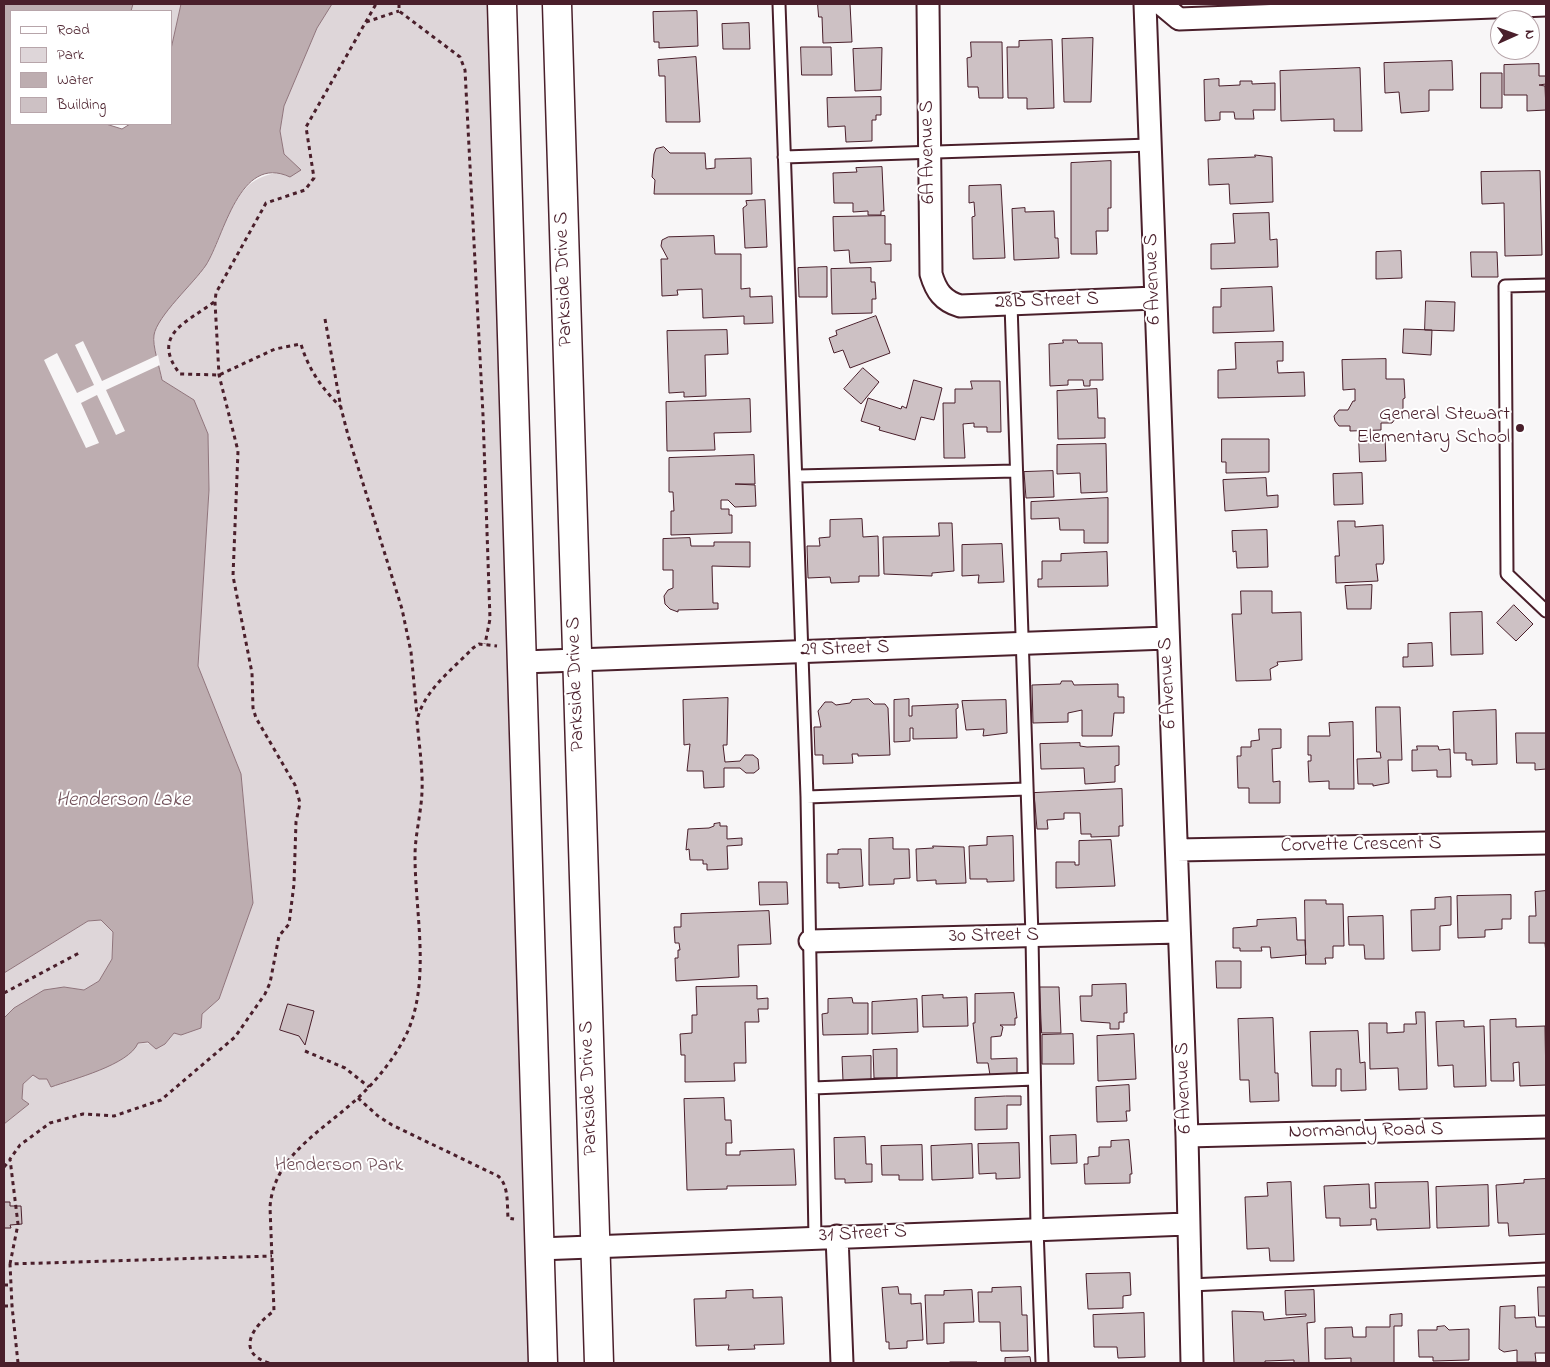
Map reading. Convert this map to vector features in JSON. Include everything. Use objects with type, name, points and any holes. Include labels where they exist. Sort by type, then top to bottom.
[{"type":"street","points":[[502,4],[543,1363]]},
{"type":"street","name":"Parkside Drive S","points":[[557,4],[598,1363]]},
{"type":"street","name":"6A Avenue S","points":[[928,4],[932,274],[935,289],[942,297]]},
{"type":"street","name":"6 Avenue S","points":[[1145,4],[1179,932],[1192,1363]]},
{"type":"street","points":[[1161,4],[1179,19],[1546,6]]},
{"type":"street","name":"28B Street S","points":[[942,297],[950,304],[960,306],[1155,298]]},
{"type":"street","name":"29 Street S","points":[[522,653],[576,660],[1167,638]]},
{"type":"street","name":"Corvette Crescent S","points":[[1176,850],[1546,843]]},
{"type":"street","name":"30 Street S","points":[[810,941],[1179,932]]},
{"type":"street","name":"Normandy Road S","points":[[1186,1136],[1546,1127]]},
{"type":"street","name":"31 Street S","points":[[539,1249],[1037,1228],[1187,1224]]},
{"type":"street","points":[[837,1236],[842,1363]]},
{"type":"lane","points":[[779,4],[807,797],[815,1238]]},
{"type":"lane","points":[[784,157],[1150,145]]},
{"type":"lane","points":[[1546,285],[1505,286],[1507,574],[1546,611]]},
{"type":"lane","points":[[1011,304],[1015,471],[1032,936],[1037,1228],[1042,1363]]},
{"type":"lane","points":[[797,476],[1015,471]]},
{"type":"lane","points":[[807,797],[1026,789]]},
{"type":"lane","points":[[813,1088],[1034,1079]]},
{"type":"lane","points":[[1190,1285],[1546,1269]]},
{"type":"path","points":[[4,1167],[20,1145],[50,1123],[83,1114],[114,1116],[162,1100],[235,1036],[265,994],[270,983],[279,936],[289,924],[294,884],[296,822],[300,803],[295,785],[256,718],[253,708],[252,673],[233,576],[238,450],[219,375],[215,302],[216,293],[266,202],[305,190],[314,178],[306,127],[376,4]]},
{"type":"path","points":[[399,4],[399,11]]},
{"type":"path","points":[[365,22],[399,11]]},
{"type":"path","points":[[399,11],[460,57],[465,70],[483,415],[490,620],[485,644]]},
{"type":"path","points":[[215,302],[172,332],[168,345],[169,361],[180,374],[219,375],[275,349],[301,344],[305,358],[313,373],[341,408]]},
{"type":"path","points":[[269,1363],[254,1356],[250,1349],[250,1342],[253,1331],[259,1323],[274,1311],[271,1190],[277,1175],[292,1156],[369,1087],[394,1054],[407,1032],[418,990],[419,963],[415,844],[422,790],[411,652],[402,609],[341,408],[326,319]]},
{"type":"path","points":[[417,721],[426,698],[473,648],[485,644],[503,646],[522,653]]},
{"type":"path","points":[[4,993],[79,952]]},
{"type":"path","points":[[305,1051],[334,1061],[369,1087]]},
{"type":"path","points":[[358,1098],[378,1116],[392,1125],[498,1176],[503,1180],[505,1186],[508,1218],[538,1222]]},
{"type":"path","points":[[10,1159],[18,1224],[10,1264],[18,1363]]},
{"type":"path","points":[[10,1264],[272,1256]]},
{"type":"path","points":[[4,1286],[11,1285]]},
{"type":"path","points":[[4,1306],[12,1306]]},
{"type":"green space","points":[[133,4],[181,4],[172,44],[172,10],[131,10]]},
{"type":"green space","name":"Henderson Park","points":[[332,4],[502,4],[543,1363],[4,1363],[4,1124],[29,1104],[22,1099],[23,1084],[34,1075],[47,1079],[51,1087],[138,1043],[165,1044],[174,1033],[202,1014],[219,999],[253,903],[241,774],[198,666],[209,490],[208,434],[194,400],[162,380],[155,350],[154,334],[162,317],[206,264],[232,207],[244,190],[256,180],[270,174],[300,170],[284,154],[280,131],[284,106],[317,28]]},
{"type":"green space","points":[[101,920],[113,932],[112,959],[99,981],[84,990],[64,987],[14,1008],[4,1018],[4,973],[88,921]]},
{"type":"water","name":"Henderson Lake","points":[[4,4],[133,4],[131,10],[10,10],[10,125],[109,125],[122,129],[128,125],[172,125],[172,44],[181,4],[332,4],[317,28],[284,106],[280,131],[284,154],[301,170],[290,177],[272,173],[258,177],[246,187],[227,219],[206,265],[169,309],[154,335],[155,351],[162,380],[194,400],[208,434],[209,490],[198,666],[241,774],[253,903],[219,999],[202,1014],[201,1028],[181,1035],[174,1033],[165,1044],[156,1049],[148,1042],[138,1043],[133,1051],[124,1058],[99,1070],[51,1087],[47,1079],[39,1079],[33,1075],[23,1084],[22,1099],[29,1104],[4,1124],[4,1018],[14,1008],[44,990],[64,987],[84,990],[99,981],[112,959],[113,932],[101,920],[88,921],[4,973]]},
{"type":"pier","points":[[83,341],[102,381],[158,355],[160,365],[106,390],[125,431],[116,435],[97,395],[81,403],[99,443],[86,448],[44,360],[57,353],[77,393],[94,385],[75,345]]},
{"type":"building","points":[[818,4],[850,4],[852,42],[823,43],[822,17],[819,17]]},
{"type":"building","points":[[697,11],[698,46],[659,48],[659,42],[654,42],[653,12]]},
{"type":"building","points":[[749,23],[750,49],[723,49],[722,24]]},
{"type":"building","points":[[1093,38],[1091,102],[1064,102],[1062,39]]},
{"type":"building","points":[[1052,40],[1054,108],[1027,109],[1027,98],[1008,98],[1007,47],[1019,47],[1019,41]]},
{"type":"building","points":[[971,42],[1002,42],[1003,98],[979,98],[978,87],[968,87],[967,58],[971,57]]},
{"type":"building","points":[[801,47],[831,47],[832,75],[802,75]]},
{"type":"building","points":[[882,48],[881,90],[855,91],[853,49]]},
{"type":"building","points":[[696,57],[700,122],[666,122],[665,76],[659,76],[658,60]]},
{"type":"building","points":[[1452,61],[1453,90],[1429,90],[1429,111],[1401,113],[1399,92],[1385,93],[1384,63]]},
{"type":"building","points":[[1539,64],[1539,76],[1546,76],[1546,84],[1539,85],[1545,86],[1546,110],[1527,111],[1527,95],[1504,95],[1504,65]]},
{"type":"building","points":[[1360,68],[1362,131],[1334,131],[1334,119],[1281,121],[1280,71]]},
{"type":"building","points":[[1481,73],[1502,73],[1502,108],[1481,108]]},
{"type":"building","points":[[1219,79],[1219,86],[1240,85],[1240,81],[1252,81],[1252,84],[1275,83],[1275,110],[1253,110],[1254,119],[1235,119],[1234,112],[1220,112],[1220,120],[1205,121],[1204,80]]},
{"type":"building","points":[[881,97],[881,115],[876,115],[876,120],[872,120],[872,141],[846,142],[845,126],[828,127],[827,98]]},
{"type":"building","points":[[664,147],[670,153],[705,153],[706,169],[715,168],[715,159],[751,158],[752,194],[654,194],[655,180],[652,177],[654,154],[656,149]]},
{"type":"building","points":[[1255,155],[1272,157],[1273,202],[1230,204],[1229,184],[1209,185],[1208,159],[1255,157]]},
{"type":"building","points":[[1111,161],[1111,208],[1108,208],[1108,231],[1096,231],[1097,254],[1071,254],[1071,163]]},
{"type":"building","points":[[882,167],[884,211],[881,211],[881,215],[868,215],[868,211],[853,212],[853,203],[834,203],[833,173],[857,172],[856,168]]},
{"type":"building","points":[[1540,171],[1542,255],[1505,256],[1504,203],[1482,204],[1481,172]]},
{"type":"building","points":[[1001,185],[1005,258],[973,259],[972,217],[975,216],[974,202],[969,203],[969,186]]},
{"type":"building","points":[[765,200],[767,247],[745,248],[743,208],[747,205],[746,201]]},
{"type":"building","points":[[1025,208],[1025,212],[1054,211],[1055,238],[1058,238],[1059,258],[1014,260],[1012,209]]},
{"type":"building","points":[[1269,213],[1270,240],[1277,239],[1278,267],[1211,269],[1211,244],[1235,243],[1233,214]]},
{"type":"building","points":[[885,216],[885,244],[891,244],[891,261],[850,263],[849,250],[834,251],[833,217]]},
{"type":"building","points":[[714,236],[715,254],[741,254],[741,289],[750,288],[750,297],[772,296],[773,323],[744,324],[744,316],[703,318],[702,289],[677,290],[678,295],[662,296],[661,259],[668,259],[661,246],[662,240],[668,237]]},
{"type":"building","points":[[1401,251],[1402,278],[1376,279],[1376,252]]},
{"type":"building","points":[[1471,252],[1497,252],[1498,277],[1472,277]]},
{"type":"building","points":[[827,267],[827,297],[799,297],[798,268]]},
{"type":"building","points":[[871,268],[871,282],[875,282],[876,299],[872,299],[872,313],[832,314],[831,269]]},
{"type":"building","points":[[1272,287],[1274,331],[1213,333],[1213,307],[1221,307],[1221,289]]},
{"type":"building","points":[[1426,301],[1455,302],[1454,331],[1425,330]]},
{"type":"building","points":[[876,316],[890,353],[850,368],[843,350],[834,353],[829,338],[837,335],[836,331]]},
{"type":"building","points":[[1404,329],[1432,330],[1431,355],[1403,353]]},
{"type":"building","points":[[727,330],[728,354],[705,355],[706,396],[684,397],[684,392],[669,393],[667,331]]},
{"type":"building","points":[[1063,340],[1077,340],[1078,343],[1102,343],[1103,380],[1090,380],[1090,386],[1084,386],[1083,380],[1068,380],[1068,385],[1050,386],[1049,344],[1063,343]]},
{"type":"building","points":[[1283,342],[1283,361],[1277,361],[1278,373],[1304,372],[1305,396],[1218,398],[1218,370],[1236,369],[1235,343]]},
{"type":"building","points":[[1386,359],[1386,379],[1404,379],[1405,398],[1403,399],[1403,409],[1396,413],[1396,418],[1392,423],[1381,423],[1381,430],[1350,431],[1350,426],[1339,426],[1334,416],[1339,410],[1348,410],[1353,401],[1355,401],[1355,389],[1343,390],[1342,360]]},
{"type":"building","points":[[863,368],[879,382],[861,404],[844,389]]},
{"type":"building","points":[[914,380],[942,388],[934,420],[921,417],[915,440],[879,430],[880,427],[861,421],[868,398],[901,409],[902,406],[906,408]]},
{"type":"building","points":[[971,381],[1000,381],[1001,432],[987,432],[987,427],[974,427],[974,423],[963,424],[965,458],[944,458],[943,403],[955,403],[955,389],[972,389]]},
{"type":"building","points":[[1097,389],[1098,418],[1105,418],[1105,438],[1058,439],[1057,391]]},
{"type":"building","points":[[750,399],[751,432],[714,433],[715,450],[667,451],[666,402]]},
{"type":"building","points":[[1359,437],[1385,437],[1386,461],[1360,462]]},
{"type":"building","points":[[1222,439],[1269,439],[1269,472],[1226,473],[1226,462],[1222,462]]},
{"type":"building","points":[[1106,444],[1107,492],[1081,493],[1080,473],[1057,474],[1057,445]]},
{"type":"building","points":[[754,455],[755,484],[735,484],[755,485],[756,506],[735,507],[728,500],[721,500],[721,509],[729,509],[729,515],[732,515],[732,533],[671,535],[671,511],[674,511],[673,492],[669,492],[669,458]]},
{"type":"building","points":[[1053,471],[1054,497],[1026,498],[1024,472]]},
{"type":"building","points":[[1362,473],[1363,504],[1334,505],[1333,474]]},
{"type":"building","points":[[1266,478],[1267,496],[1278,495],[1278,507],[1225,511],[1223,480]]},
{"type":"building","points":[[1108,498],[1108,543],[1084,543],[1084,530],[1060,530],[1059,518],[1031,519],[1031,502]]},
{"type":"building","points":[[862,519],[863,537],[878,536],[879,576],[859,576],[859,582],[831,583],[830,577],[808,578],[807,546],[820,546],[819,538],[830,537],[830,520]]},
{"type":"building","points":[[1338,521],[1355,521],[1355,527],[1383,525],[1384,560],[1383,564],[1376,564],[1378,581],[1336,583],[1335,556],[1339,556]]},
{"type":"building","points":[[939,523],[952,523],[954,571],[932,573],[932,576],[884,574],[883,537],[939,536]]},
{"type":"building","points":[[1267,530],[1268,567],[1237,568],[1236,551],[1233,552],[1232,531]]},
{"type":"building","points":[[690,538],[691,546],[714,546],[714,542],[750,542],[750,567],[712,566],[713,603],[718,603],[718,609],[678,610],[678,612],[670,609],[665,604],[664,596],[668,590],[673,588],[673,570],[663,570],[663,539]]},
{"type":"building","points":[[1002,544],[1004,582],[978,583],[979,575],[962,576],[962,545]]},
{"type":"building","points":[[1107,552],[1108,586],[1038,587],[1038,579],[1042,579],[1042,561],[1061,561],[1061,554]]},
{"type":"building","points":[[1372,585],[1371,609],[1347,609],[1345,586]]},
{"type":"building","points":[[1241,591],[1272,591],[1272,613],[1301,612],[1302,660],[1277,662],[1278,665],[1270,669],[1271,680],[1236,681],[1232,614],[1241,614]]},
{"type":"building","points":[[1514,605],[1533,624],[1516,641],[1497,623]]},
{"type":"building","points":[[1482,612],[1483,654],[1451,655],[1450,613]]},
{"type":"building","points":[[1432,643],[1433,666],[1403,667],[1403,657],[1408,657],[1408,644]]},
{"type":"building","points":[[1062,681],[1072,681],[1074,685],[1118,684],[1118,697],[1124,697],[1124,713],[1114,713],[1112,736],[1082,736],[1082,710],[1068,713],[1068,722],[1033,723],[1032,685],[1060,684]]},
{"type":"building","points":[[728,698],[727,745],[723,745],[725,762],[740,761],[745,755],[753,755],[758,759],[759,769],[754,773],[746,773],[740,768],[724,768],[724,787],[704,788],[703,771],[687,771],[690,744],[684,745],[683,700]]},
{"type":"building","points":[[869,699],[874,704],[885,704],[888,708],[890,755],[858,756],[858,754],[852,754],[853,763],[823,764],[823,755],[815,755],[814,727],[821,727],[818,711],[825,702],[832,702],[836,705],[850,703],[852,700]]},
{"type":"building","points":[[909,699],[909,716],[912,716],[912,706],[958,704],[956,709],[957,738],[913,739],[913,728],[910,728],[910,741],[894,742],[894,700]]},
{"type":"building","points":[[1006,700],[1007,733],[983,736],[984,729],[966,730],[962,701]]},
{"type":"building","points":[[1376,707],[1400,707],[1402,760],[1388,760],[1389,783],[1373,786],[1373,784],[1358,784],[1357,759],[1381,758],[1380,752],[1377,752]]},
{"type":"building","points":[[1496,710],[1497,764],[1472,765],[1472,760],[1466,760],[1466,753],[1454,753],[1453,712]]},
{"type":"building","points":[[1353,722],[1354,789],[1329,789],[1329,781],[1309,782],[1308,761],[1311,761],[1311,755],[1308,755],[1308,736],[1330,736],[1329,723]]},
{"type":"building","points":[[1259,729],[1281,729],[1281,748],[1272,749],[1273,782],[1280,781],[1280,803],[1249,803],[1249,788],[1238,788],[1237,756],[1241,756],[1241,747],[1251,747],[1251,741],[1259,740]]},
{"type":"building","points":[[1516,733],[1546,733],[1546,769],[1535,770],[1535,763],[1517,763]]},
{"type":"building","points":[[1080,743],[1080,746],[1087,747],[1119,746],[1119,765],[1115,766],[1115,782],[1085,784],[1084,768],[1041,769],[1040,744]]},
{"type":"building","points":[[1417,746],[1438,746],[1439,750],[1450,749],[1451,777],[1437,777],[1437,770],[1412,771],[1412,750],[1417,750]]},
{"type":"building","points":[[1122,789],[1123,826],[1119,826],[1119,836],[1091,837],[1091,834],[1081,834],[1080,813],[1064,813],[1064,819],[1047,820],[1048,829],[1037,829],[1034,793]]},
{"type":"building","points":[[720,823],[720,826],[727,826],[727,839],[742,838],[742,845],[727,846],[728,869],[707,870],[707,864],[703,864],[703,860],[690,860],[689,849],[686,850],[688,829],[709,828],[714,826],[714,824]]},
{"type":"building","points":[[1013,836],[1014,881],[987,882],[987,879],[970,879],[969,846],[987,845],[987,837]]},
{"type":"building","points":[[893,838],[893,849],[909,849],[910,878],[894,879],[894,884],[869,885],[869,839]]},
{"type":"building","points":[[1111,840],[1115,886],[1056,888],[1056,862],[1075,862],[1075,865],[1079,865],[1079,841]]},
{"type":"building","points":[[933,846],[964,847],[966,883],[936,884],[936,880],[917,881],[916,849],[933,848]]},
{"type":"building","points":[[861,849],[863,886],[839,888],[839,883],[827,883],[827,854],[838,854],[838,850]]},
{"type":"building","points":[[759,882],[787,882],[788,904],[760,905]]},
{"type":"building","points":[[1546,891],[1546,954],[1545,943],[1529,943],[1529,916],[1536,916],[1535,892]]},
{"type":"building","points":[[1511,895],[1511,919],[1502,919],[1502,929],[1485,930],[1485,937],[1458,938],[1457,896]]},
{"type":"building","points":[[1451,897],[1451,925],[1440,926],[1440,950],[1412,951],[1411,910],[1435,909],[1435,898]]},
{"type":"building","points":[[1305,900],[1326,900],[1326,904],[1343,904],[1344,946],[1333,946],[1333,958],[1325,958],[1326,964],[1306,964]]},
{"type":"building","points":[[769,911],[771,944],[738,945],[739,977],[676,981],[675,958],[678,958],[678,950],[680,950],[679,943],[675,943],[674,927],[681,927],[681,914]]},
{"type":"building","points":[[1383,916],[1384,959],[1365,959],[1364,945],[1349,945],[1348,917]]},
{"type":"building","points":[[1296,918],[1297,940],[1305,940],[1306,955],[1271,958],[1270,947],[1261,947],[1262,951],[1240,951],[1240,948],[1233,948],[1233,928],[1257,926],[1257,920]]},
{"type":"building","points":[[1216,961],[1241,961],[1241,988],[1217,988]]},
{"type":"building","points":[[1126,984],[1127,1013],[1124,1013],[1124,1022],[1119,1022],[1119,1029],[1110,1029],[1110,1023],[1081,1021],[1080,996],[1092,996],[1092,985]]},
{"type":"building","points":[[757,986],[757,999],[768,998],[768,1009],[758,1009],[759,1022],[745,1022],[746,1063],[734,1063],[735,1081],[685,1082],[685,1055],[681,1055],[680,1034],[692,1033],[692,1015],[697,1015],[696,987]]},
{"type":"building","points":[[1040,987],[1059,987],[1061,1033],[1042,1033]]},
{"type":"building","points":[[1014,993],[1017,1018],[1015,1018],[1015,1025],[1000,1025],[1003,1027],[1001,1036],[991,1037],[991,1059],[1017,1058],[1017,1074],[990,1075],[988,1063],[977,1063],[973,1023],[975,1023],[975,994]]},
{"type":"building","points":[[943,995],[943,998],[967,997],[968,1026],[923,1027],[922,996]]},
{"type":"building","points":[[852,998],[853,1003],[868,1003],[868,1034],[823,1035],[822,1014],[828,1013],[828,999]]},
{"type":"building","points":[[917,999],[918,1032],[872,1034],[872,1002]]},
{"type":"building","points":[[288,1004],[314,1011],[305,1045],[299,1036],[280,1030]]},
{"type":"building","points":[[1416,1012],[1425,1012],[1427,1089],[1399,1090],[1398,1068],[1370,1069],[1369,1023],[1387,1023],[1387,1033],[1404,1032],[1404,1024],[1416,1024]]},
{"type":"building","points":[[1273,1018],[1275,1073],[1278,1073],[1279,1101],[1250,1102],[1249,1080],[1240,1080],[1238,1019]]},
{"type":"building","points":[[1516,1019],[1516,1027],[1545,1026],[1546,1085],[1520,1086],[1519,1062],[1513,1063],[1514,1081],[1491,1081],[1490,1020]]},
{"type":"building","points":[[1464,1021],[1464,1027],[1484,1026],[1486,1086],[1454,1087],[1453,1065],[1438,1066],[1436,1022]]},
{"type":"building","points":[[1358,1031],[1360,1063],[1365,1062],[1366,1090],[1341,1091],[1341,1069],[1336,1069],[1336,1086],[1312,1086],[1310,1032]]},
{"type":"building","points":[[1073,1034],[1074,1064],[1042,1064],[1042,1035]]},
{"type":"building","points":[[1134,1034],[1136,1079],[1098,1081],[1097,1036]]},
{"type":"building","points":[[897,1049],[897,1078],[874,1078],[873,1050]]},
{"type":"building","points":[[871,1056],[871,1080],[843,1081],[842,1057]]},
{"type":"building","points":[[1129,1085],[1130,1111],[1126,1111],[1127,1121],[1097,1122],[1096,1087]]},
{"type":"building","points":[[1021,1096],[1021,1105],[1007,1105],[1007,1129],[975,1130],[975,1098]]},
{"type":"building","points":[[724,1098],[725,1120],[731,1120],[732,1143],[726,1143],[726,1155],[740,1155],[740,1151],[794,1149],[796,1185],[727,1186],[727,1189],[687,1190],[684,1099]]},
{"type":"building","points":[[1076,1135],[1077,1163],[1051,1164],[1050,1136]]},
{"type":"building","points":[[865,1137],[866,1164],[872,1164],[872,1182],[845,1183],[845,1179],[835,1179],[834,1138]]},
{"type":"building","points":[[1129,1140],[1132,1174],[1130,1174],[1130,1183],[1085,1184],[1084,1164],[1088,1164],[1088,1157],[1099,1156],[1099,1147],[1111,1147],[1111,1141]]},
{"type":"building","points":[[1019,1143],[1020,1178],[996,1179],[996,1173],[979,1174],[978,1144]]},
{"type":"building","points":[[972,1144],[973,1178],[932,1180],[931,1146]]},
{"type":"building","points":[[922,1145],[923,1180],[899,1180],[899,1175],[882,1175],[881,1146]]},
{"type":"building","points":[[1546,1179],[1546,1234],[1509,1236],[1508,1223],[1498,1223],[1496,1185],[1524,1183],[1524,1180]]},
{"type":"building","points":[[1291,1182],[1294,1261],[1270,1261],[1269,1248],[1247,1249],[1245,1197],[1268,1196],[1267,1183]]},
{"type":"building","points":[[1428,1182],[1430,1228],[1377,1230],[1376,1219],[1371,1219],[1371,1225],[1340,1226],[1340,1218],[1326,1218],[1324,1186],[1369,1184],[1370,1208],[1376,1208],[1375,1183]]},
{"type":"building","points":[[1488,1185],[1489,1226],[1437,1228],[1436,1187]]},
{"type":"building","points":[[4,1202],[10,1202],[10,1206],[21,1206],[22,1224],[10,1225],[11,1228],[4,1228]]},
{"type":"building","points":[[1130,1273],[1131,1295],[1123,1296],[1123,1308],[1088,1309],[1086,1274]]},
{"type":"building","points":[[898,1287],[899,1294],[911,1294],[911,1304],[921,1303],[923,1340],[907,1341],[907,1348],[889,1349],[889,1342],[886,1342],[882,1288]]},
{"type":"building","points":[[1021,1287],[1022,1315],[1027,1315],[1028,1351],[1001,1351],[1000,1322],[979,1322],[978,1292],[992,1292],[992,1288]]},
{"type":"building","points":[[1538,1287],[1546,1287],[1546,1316],[1539,1316]]},
{"type":"building","points":[[753,1290],[753,1298],[782,1297],[784,1344],[754,1345],[755,1349],[728,1350],[729,1345],[696,1346],[694,1299],[726,1298],[726,1291]]},
{"type":"building","points":[[972,1290],[974,1322],[944,1323],[944,1343],[927,1344],[925,1295],[944,1295],[944,1291]]},
{"type":"building","points":[[1314,1290],[1315,1322],[1307,1323],[1309,1363],[1294,1363],[1294,1360],[1265,1361],[1265,1363],[1234,1363],[1232,1311],[1263,1312],[1264,1320],[1306,1316],[1306,1314],[1286,1315],[1285,1291]]},
{"type":"building","points":[[1515,1306],[1515,1318],[1535,1317],[1536,1327],[1546,1327],[1546,1353],[1535,1353],[1536,1362],[1517,1362],[1517,1350],[1504,1352],[1499,1349],[1500,1307]]},
{"type":"building","points":[[1144,1313],[1145,1357],[1118,1358],[1117,1347],[1094,1347],[1093,1315]]},
{"type":"building","points":[[1402,1314],[1402,1326],[1394,1326],[1394,1363],[1351,1363],[1351,1358],[1325,1359],[1325,1328],[1352,1327],[1353,1337],[1366,1337],[1366,1327],[1390,1327],[1390,1315]]},
{"type":"building","points":[[1445,1326],[1449,1330],[1469,1329],[1469,1360],[1433,1361],[1433,1357],[1419,1357],[1418,1330],[1437,1330],[1437,1327]]},
{"type":"building","points":[[1030,1357],[1031,1363],[1005,1363],[1005,1358]]},
{"type":"building","points":[[977,1362],[977,1363],[950,1363]]},
{"type":"place","name":"General Stewart Elementary School","points":[[1520,428]]}]
